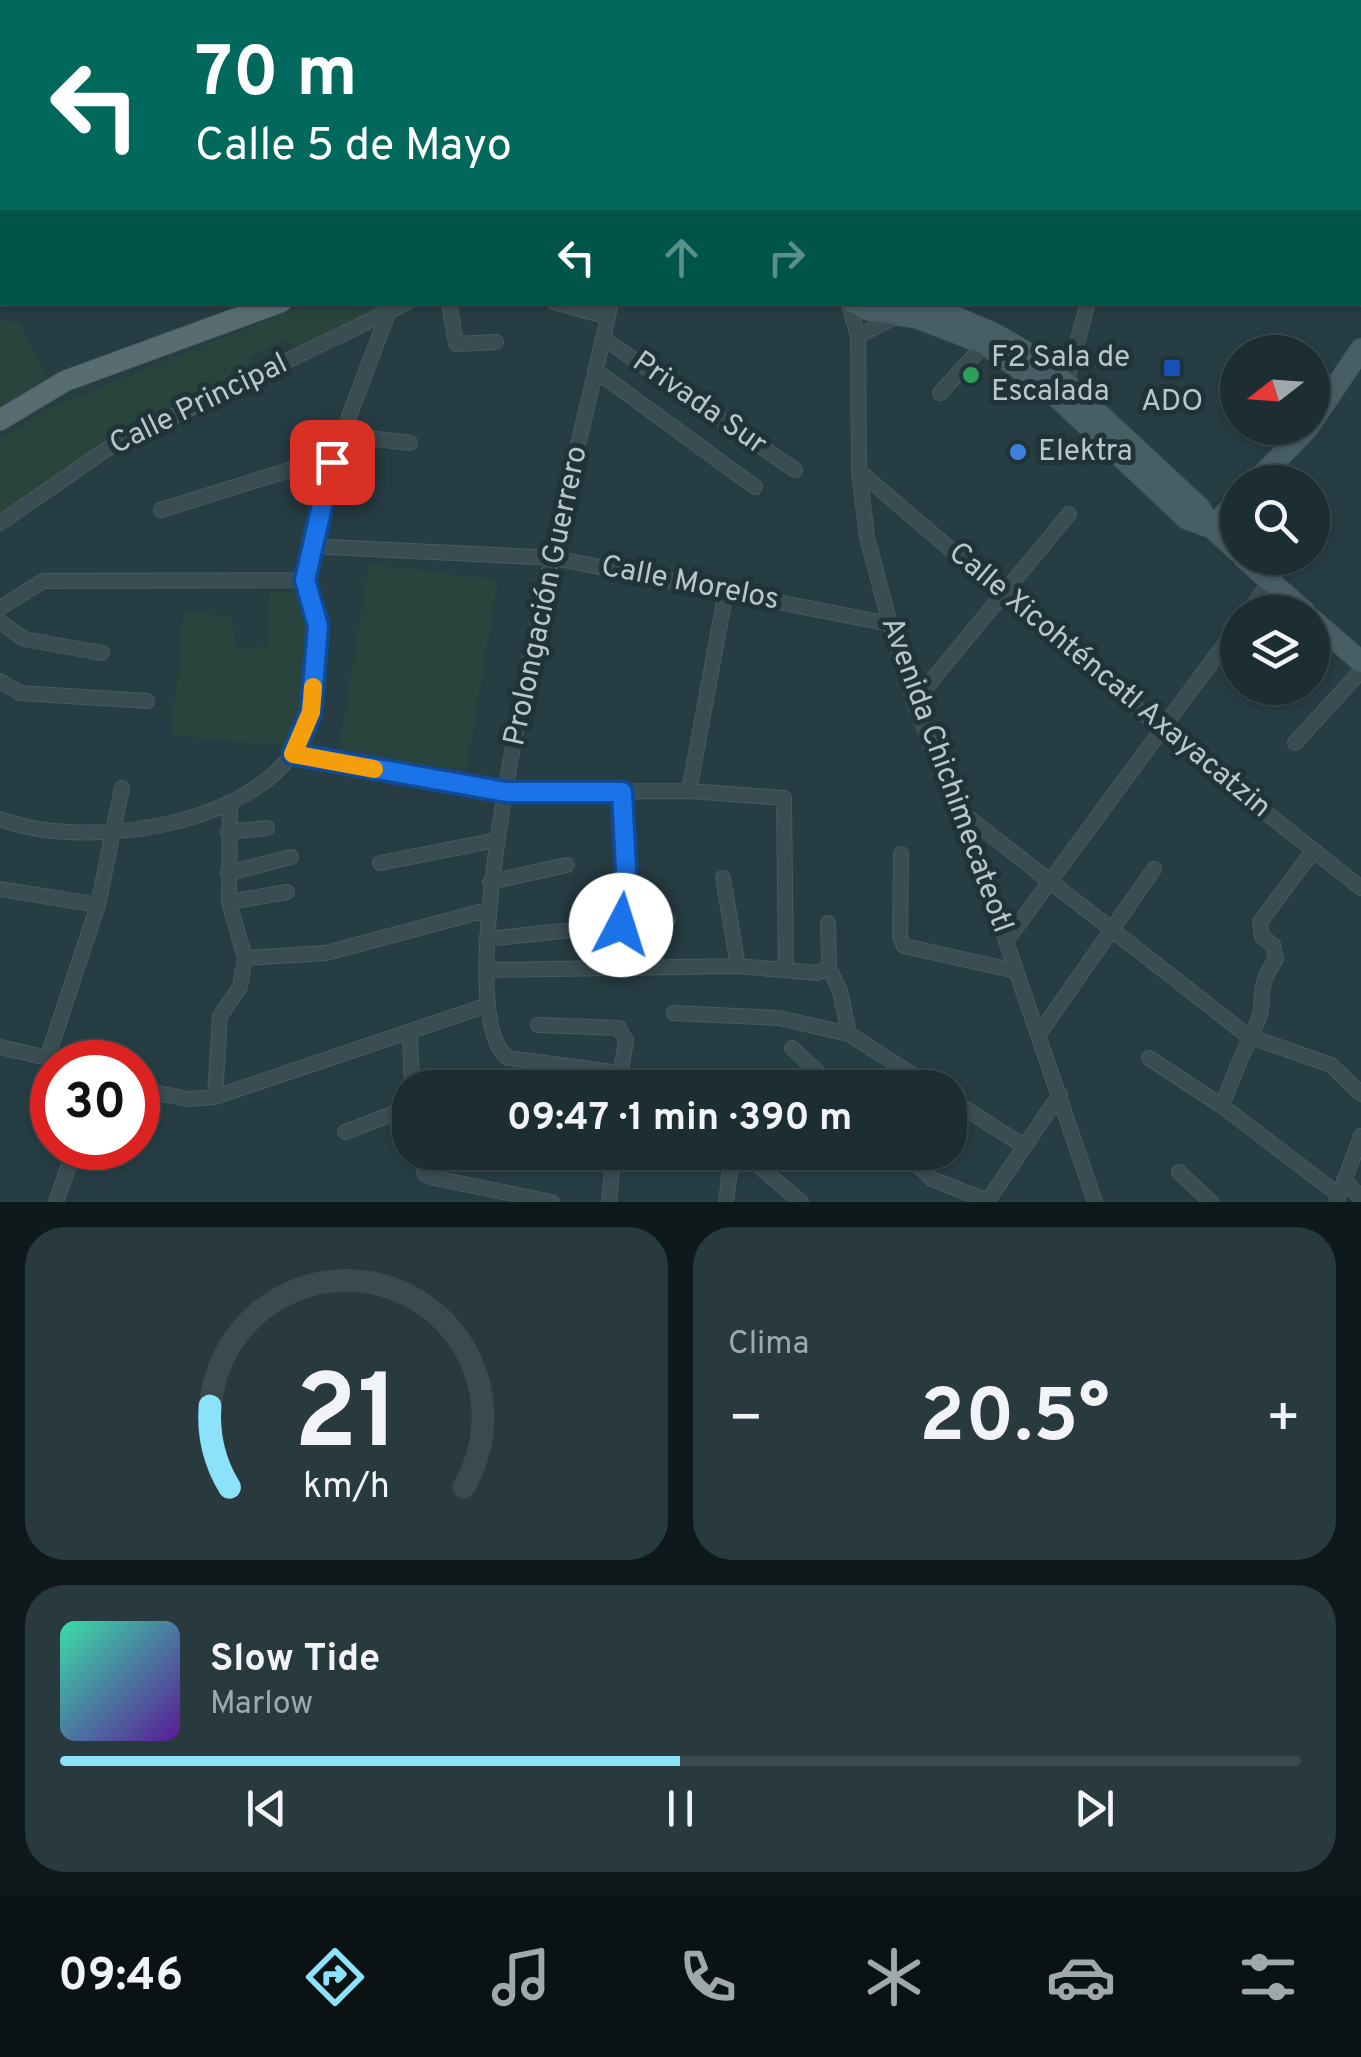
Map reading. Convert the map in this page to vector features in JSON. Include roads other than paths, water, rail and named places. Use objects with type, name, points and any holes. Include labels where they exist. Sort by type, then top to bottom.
[{"type":"main road","points":[[0,420],[65,382],[273,305]]},
{"type":"main road","points":[[857,305],[868,310],[918,308],[1018,346],[1063,392],[1199,507],[1220,535]]},
{"type":"main road","points":[[918,308],[1063,392]]},
{"type":"main road","points":[[1330,395],[1361,348]]},
{"type":"main road","points":[[1271,465],[1290,445]]},
{"type":"main road","points":[[1212,528],[1220,519]]},
{"type":"main road","points":[[1262,575],[1285,595]]},
{"type":"main road","points":[[1330,635],[1361,662]]},
{"type":"street","name":"Calle Principal","points":[[0,523],[107,449],[403,305]]},
{"type":"street","points":[[450,305],[456,344],[496,342]]},
{"type":"street","points":[[575,305],[609,310]]},
{"type":"street","name":"Avenida Chichimecateotl","points":[[851,305],[858,336],[859,470],[868,537],[890,624],[914,702],[959,811],[1095,1202]]},
{"type":"street","points":[[1063,392],[1087,305]]},
{"type":"street","points":[[858,336],[918,308]]},
{"type":"street","name":"Prolongación Guerrero","points":[[569,1070],[508,1058],[496,1040],[485,1006],[487,910],[506,792],[609,310]]},
{"type":"street","points":[[0,818],[19,826],[114,832],[179,822],[230,802],[293,754],[311,712],[318,626],[305,580],[310,546],[332,462],[388,313]]},
{"type":"street","name":"Privada Sur","points":[[603,338],[795,470]]},
{"type":"street","points":[[940,393],[984,344]]},
{"type":"street","points":[[595,370],[755,488]]},
{"type":"street","points":[[343,436],[410,443]]},
{"type":"street","points":[[161,510],[302,466],[332,462]]},
{"type":"street","name":"Calle Xicohténcatl Axayacatzin","points":[[859,470],[1162,730],[1361,888]]},
{"type":"street","points":[[914,702],[1070,514]]},
{"type":"street","name":"Calle Morelos","points":[[310,546],[554,558],[890,624]]},
{"type":"street","points":[[0,608],[44,581],[305,580]]},
{"type":"street","points":[[1260,595],[1270,582]]},
{"type":"street","points":[[689,791],[726,591]]},
{"type":"street","points":[[0,622],[24,639],[102,652]]},
{"type":"street","points":[[1006,941],[1220,651]]},
{"type":"street","points":[[1295,742],[1361,670]]},
{"type":"street","points":[[0,681],[20,693],[146,701]]},
{"type":"street","points":[[293,754],[506,792],[689,791],[784,798],[786,970]]},
{"type":"street","points":[[53,1040],[98,905],[122,788]]},
{"type":"street","points":[[621,925],[626,868],[622,792]]},
{"type":"street","points":[[215,1098],[220,1016],[240,988],[245,958],[229,902],[230,802]]},
{"type":"street","points":[[959,811],[1248,1036],[1331,1065],[1361,1094]]},
{"type":"street","points":[[228,832],[267,828]]},
{"type":"street","points":[[380,863],[498,840]]},
{"type":"street","points":[[1222,1106],[1248,1036],[1258,1022],[1261,980],[1276,959],[1273,945],[1262,938],[1260,922],[1314,851]]},
{"type":"street","points":[[901,854],[900,936],[904,946],[1016,971]]},
{"type":"street","points":[[228,873],[291,858]]},
{"type":"street","points":[[490,882],[567,865]]},
{"type":"street","points":[[1038,1034],[1154,869]]},
{"type":"street","points":[[723,878],[738,966]]},
{"type":"street","points":[[0,889],[98,905]]},
{"type":"street","points":[[229,902],[287,892]]},
{"type":"street","points":[[245,958],[326,953],[487,910]]},
{"type":"street","points":[[486,940],[668,920]]},
{"type":"street","points":[[828,923],[829,968],[840,991],[850,1034]]},
{"type":"street","points":[[486,970],[738,966],[817,972],[829,968]]},
{"type":"street","points":[[160,1093],[188,1099],[215,1098],[485,1006]]},
{"type":"street","points":[[674,1013],[779,1018],[850,1034],[905,1070]]},
{"type":"street","points":[[538,1025],[620,1028],[626,1040],[621,1070]]},
{"type":"street","points":[[410,1034],[411,1070]]},
{"type":"street","points":[[0,1047],[30,1053]]},
{"type":"street","points":[[792,1048],[816,1070]]},
{"type":"street","points":[[1149,1058],[1340,1192],[1361,1198]]},
{"type":"street","points":[[923,1170],[932,1179],[988,1201],[1060,1094]]},
{"type":"street","points":[[967,1110],[1024,1146]]},
{"type":"street","points":[[346,1132],[392,1114]]},
{"type":"street","points":[[1340,1192],[1361,1136]]},
{"type":"street","points":[[59,1201],[68,1170]]},
{"type":"street","points":[[423,1170],[434,1178],[552,1202]]},
{"type":"street","points":[[610,1202],[613,1170]]},
{"type":"street","points":[[726,1202],[730,1170]]},
{"type":"street","points":[[763,1170],[801,1202]]},
{"type":"street","points":[[1179,1172],[1211,1202]]},
{"type":"place","name":"ADO","points":[[1172,368]]},
{"type":"place","name":"F2 Sala de Escalada","points":[[971,375]]},
{"type":"place","name":"Elektra","points":[[1018,452]]}]
